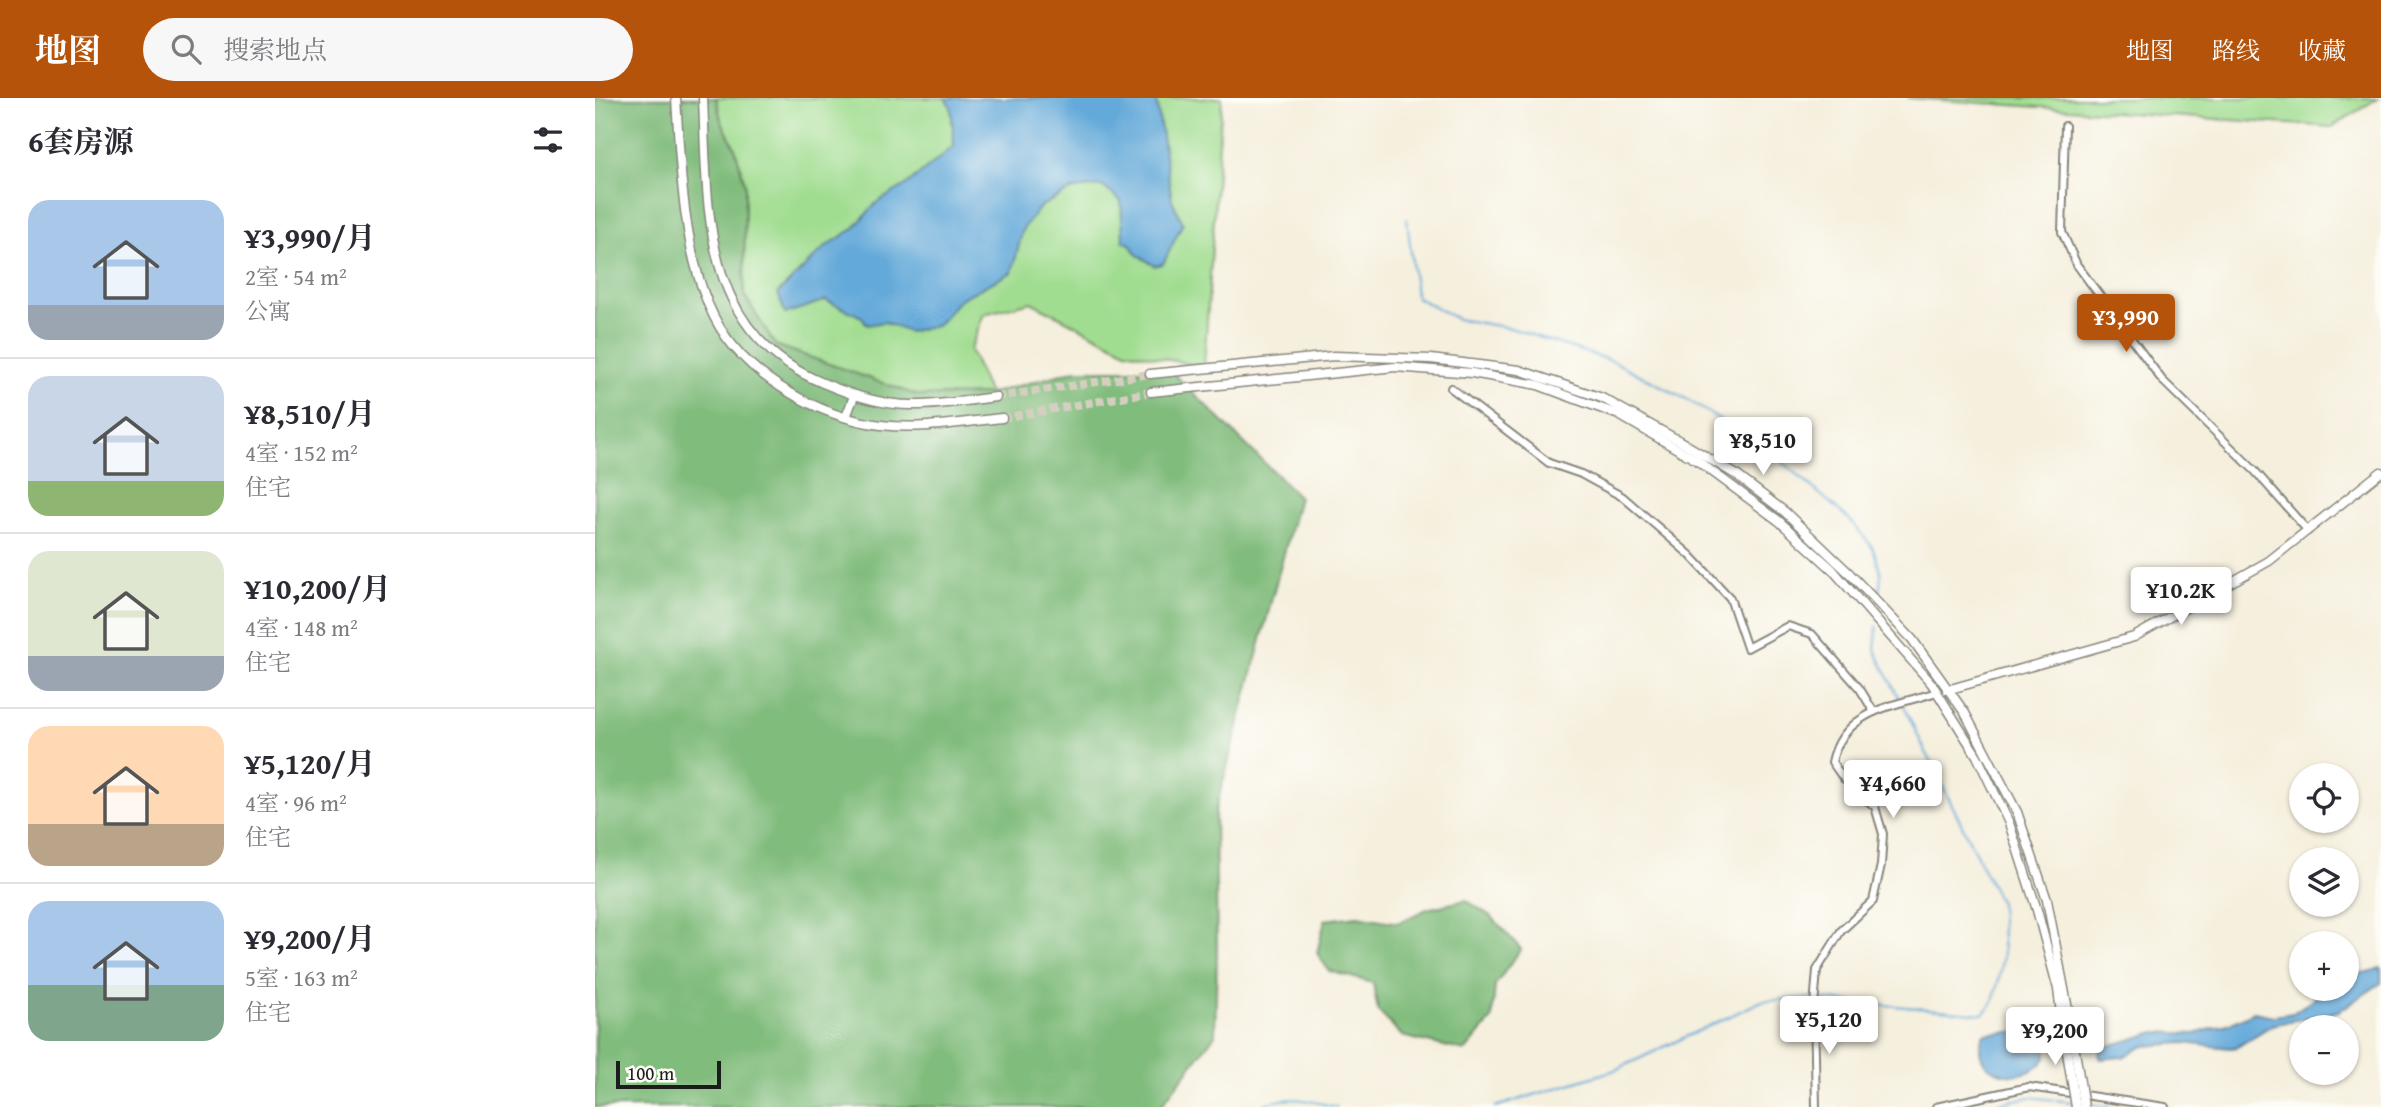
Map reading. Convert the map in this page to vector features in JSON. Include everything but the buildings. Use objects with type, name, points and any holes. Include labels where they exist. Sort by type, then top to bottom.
[{"type":"main road","points":[[676,98],[687,227],[702,290],[718,324],[733,346],[769,380],[796,397],[846,418],[881,425],[921,425],[1003,418]]},
{"type":"main road","points":[[703,98],[708,207],[719,265],[727,292],[739,316],[752,333],[782,360],[812,379],[854,396],[914,406],[996,397]]},
{"type":"main road","points":[[1150,374],[1334,356],[1431,359],[1519,370],[1602,398],[1735,474],[1766,498],[1800,526],[1912,639],[1965,713],[2017,812],[2047,900],[2076,1107]]},
{"type":"main road","points":[[1151,392],[1395,367],[1472,373],[1538,385],[1619,415],[1698,461],[1761,508],[1832,569],[1932,684],[1977,756],[2008,823],[2037,910],[2066,1021],[2084,1107]]},
{"type":"main road","points":[[846,418],[854,396]]},
{"type":"main road","points":[[1937,692],[2134,637],[2269,561],[2381,472]]},
{"type":"main road","points":[[1761,508],[1769,512],[1774,510],[1774,506],[1766,498]]},
{"type":"main road","points":[[1791,533],[1788,525],[1790,521],[1800,526]]},
{"type":"street","points":[[2065,126],[2062,232],[2077,265],[2162,380],[2255,471],[2308,531]]},
{"type":"street","points":[[1451,388],[1549,463],[1581,474],[1623,497],[1690,555],[1730,597],[1747,648],[1788,626],[1812,634],[1860,690],[1874,712]]},
{"type":"street","points":[[1816,1107],[1814,1006],[1817,970],[1841,932],[1873,901],[1881,865],[1882,834],[1875,807],[1843,778],[1832,762],[1836,747],[1846,732],[1864,715],[1937,692]]},
{"type":"street","points":[[1936,1107],[2029,1087],[2165,1107]]},
{"type":"green space","points":[[595,98],[716,98],[721,120],[735,148],[745,184],[744,295],[775,345],[919,396],[989,394],[1076,370],[1170,370],[1299,497],[1215,812],[1215,1035],[1160,1107],[595,1107]]},
{"type":"green space","points":[[716,98],[1222,98],[1204,367],[1126,351],[1031,302],[984,314],[970,350],[989,394],[919,396],[775,345],[744,295],[745,184],[735,148],[721,120]]},
{"type":"green space","points":[[1908,98],[2378,98],[2332,127]]},
{"type":"green space","points":[[1466,900],[1492,917],[1521,949],[1495,985],[1492,1019],[1465,1051],[1402,1036],[1378,1011],[1373,983],[1329,971],[1317,953],[1325,920],[1358,916],[1398,923],[1427,909]]},
{"type":"water","points":[[945,98],[1156,98],[1172,200],[1183,223],[1163,264],[1155,266],[1136,254],[1130,244],[1123,241],[1121,201],[1102,186],[1074,189],[1041,206],[1023,229],[1012,272],[960,299],[938,325],[909,332],[884,322],[867,325],[862,317],[826,300],[785,314],[778,293],[825,247],[853,229],[876,203],[909,183],[954,146],[951,107]]},
{"type":"water","points":[[2381,967],[2381,983],[2359,998],[2359,973]]},
{"type":"water","points":[[2310,1001],[2354,1001],[2339,1011],[2320,1015],[2289,1015],[2289,1021],[2272,1025],[2237,1047],[2183,1043],[2144,1046],[2123,1057],[2101,1059],[2099,1054],[2102,1048],[2156,1032],[2195,1034],[2234,1022],[2254,1012],[2274,1016],[2293,1013]]},
{"type":"water","points":[[2035,1030],[2043,1039],[2046,1054],[2046,1058],[2036,1068],[2024,1073],[1999,1072],[1989,1067],[1982,1058],[1980,1047],[1984,1034]]},
{"type":"waterway","points":[[1407,219],[1416,297],[1457,319],[1510,328],[1615,362],[1686,399],[1770,451],[1850,520],[1873,548],[1881,573],[1879,601]]},
{"type":"waterway","points":[[1877,627],[1875,650],[1900,700]]},
{"type":"waterway","points":[[1818,999],[1983,1014],[1993,1002],[2003,955],[2000,903],[1903,705]]},
{"type":"waterway","points":[[1495,1107],[1615,1070],[1762,1001],[1812,998]]},
{"type":"waterway","points":[[1980,1107],[2029,1097],[2072,1102]]},
{"type":"waterway","points":[[1257,1107],[1288,1099],[1337,1107]]},
{"type":"waterway","points":[[2088,1104],[2110,1107]]},
{"type":"tunnel","points":[[996,397],[1150,374]]},
{"type":"tunnel","points":[[1002,418],[1151,392]]}]
